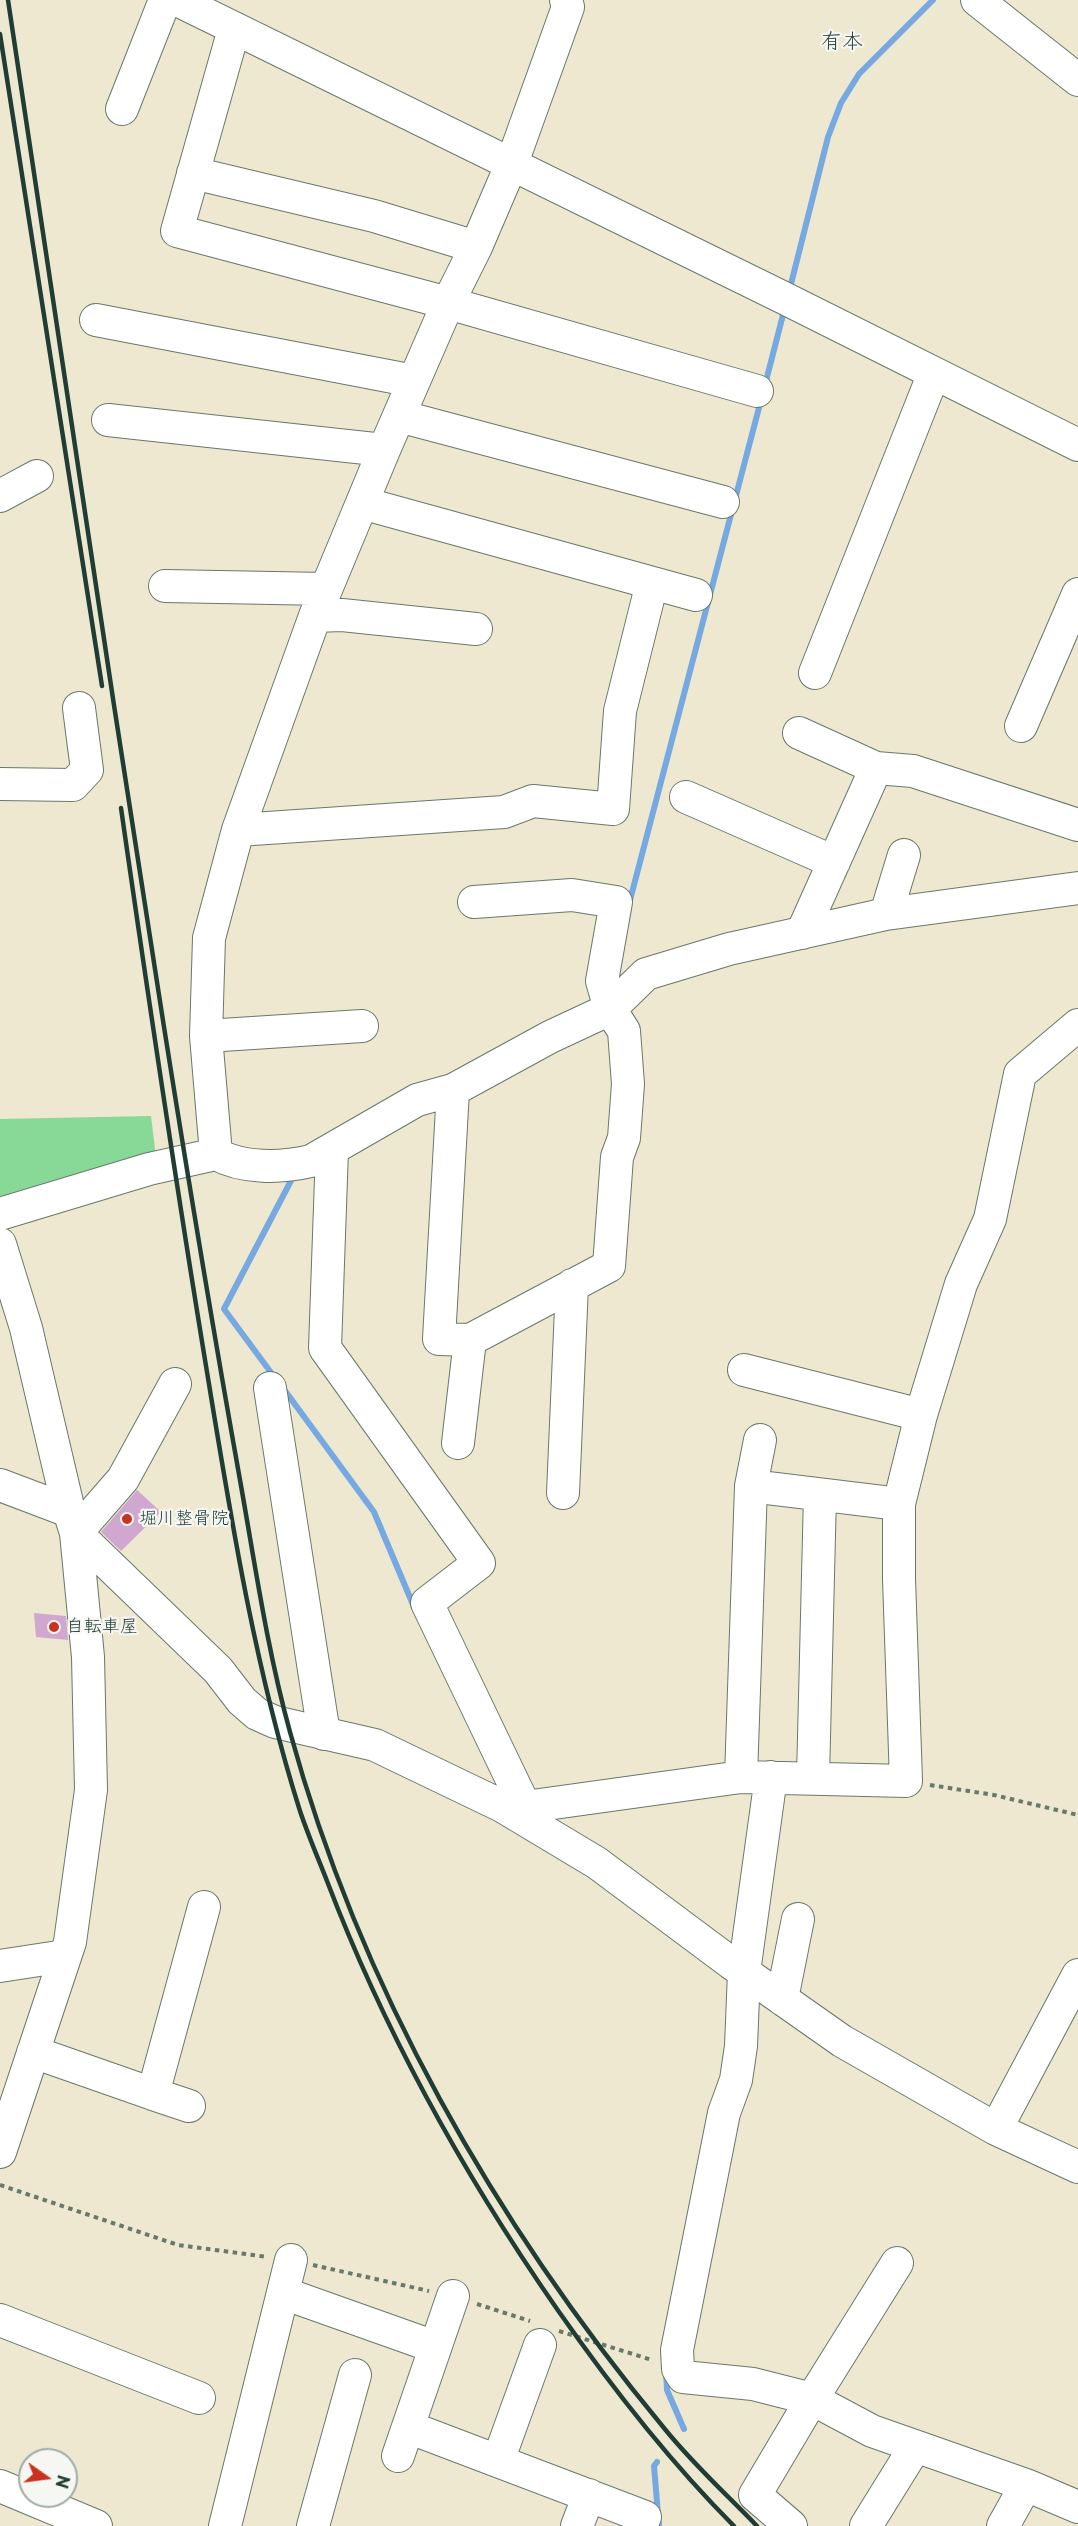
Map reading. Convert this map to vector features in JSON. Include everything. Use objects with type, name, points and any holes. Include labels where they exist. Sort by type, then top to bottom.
[{"type":"street","points":[[122,109],[165,0]]},
{"type":"street","points":[[177,0],[788,299],[1078,445]]},
{"type":"street","points":[[216,1154],[206,1036],[209,938],[238,830],[320,602],[448,303],[476,247],[512,163],[568,7],[566,0]]},
{"type":"street","points":[[977,0],[1078,80]]},
{"type":"street","points":[[234,28],[177,231],[448,303],[757,391]]},
{"type":"street","points":[[193,173],[374,216],[476,247]]},
{"type":"street","points":[[96,320],[414,381]]},
{"type":"street","points":[[815,673],[934,373]]},
{"type":"street","points":[[399,416],[723,502]]},
{"type":"street","points":[[108,420],[384,450]]},
{"type":"street","points":[[0,496],[37,476]]},
{"type":"street","points":[[362,503],[696,595]]},
{"type":"street","points":[[238,830],[504,812],[533,801],[613,809],[620,711],[652,583]]},
{"type":"street","points":[[165,586],[320,602],[342,615],[476,629]]},
{"type":"street","points":[[1021,726],[1078,594]]},
{"type":"street","points":[[0,784],[74,785],[87,770],[79,708]]},
{"type":"street","points":[[799,733],[876,768],[913,771],[1078,825]]},
{"type":"street","points":[[802,933],[876,768]]},
{"type":"street","points":[[686,797],[834,862]]},
{"type":"street","points":[[886,914],[904,855]]},
{"type":"street","points":[[0,1214],[149,1169],[216,1154],[227,1160],[248,1165],[312,1159],[417,1100],[453,1090],[550,1037],[646,974],[729,949],[886,914],[1078,888]]},
{"type":"street","points":[[453,1090],[439,1339],[470,1340],[609,1266],[617,1158],[624,1138],[628,1084],[624,1031],[607,998],[602,981],[616,902],[572,895],[474,902]]},
{"type":"street","points":[[515,1810],[756,1777],[906,1781],[899,1580],[899,1504],[921,1415],[961,1284],[990,1219],[1020,1074],[1078,1025]]},
{"type":"street","points":[[206,1036],[362,1026]]},
{"type":"street","points":[[312,1159],[325,1348],[479,1563],[426,1603],[515,1810]]},
{"type":"street","points":[[0,1244],[26,1328],[72,1522],[88,1657],[91,1790],[70,1942],[0,2152]]},
{"type":"street","points":[[563,1493],[572,1286]]},
{"type":"street","points":[[458,1443],[470,1340]]},
{"type":"street","points":[[744,1370],[921,1415]]},
{"type":"street","points":[[72,1522],[123,1479],[175,1384]]},
{"type":"street","points":[[270,1388],[324,1734]]},
{"type":"street","points":[[760,1440],[751,1486],[756,1777],[741,2046],[736,2080],[724,2113],[677,2350],[678,2369],[683,2377],[753,2384],[812,2398],[872,2431],[1026,2485],[1075,2499]]},
{"type":"street","points":[[0,1485],[72,1522],[218,1670],[242,1701],[257,1714],[275,1722],[375,1745],[515,1810],[597,1863],[744,1972],[843,2041],[996,2129],[1078,2167]]},
{"type":"street","points":[[751,1486],[899,1504]]},
{"type":"street","points":[[813,1777],[820,1495]]},
{"type":"street","points":[[153,2094],[204,1907]]},
{"type":"street","points":[[782,1999],[798,1919]]},
{"type":"street","points":[[0,1966],[65,1956]]},
{"type":"street","points":[[996,2129],[1078,1975]]},
{"type":"street","points":[[33,2052],[189,2106]]},
{"type":"street","points":[[225,2526],[291,2260]]},
{"type":"street","points":[[791,2526],[755,2495],[812,2398],[897,2264]]},
{"type":"street","points":[[283,2293],[435,2347]]},
{"type":"street","points":[[453,2296],[403,2442],[498,2461],[645,2517]]},
{"type":"street","points":[[0,2320],[199,2398]]},
{"type":"street","points":[[498,2461],[543,2332]]},
{"type":"street","points":[[313,2526],[355,2375]]},
{"type":"street","points":[[866,2526],[915,2447]]},
{"type":"street","points":[[1003,2526],[1026,2485]]},
{"type":"street","points":[[0,2486],[96,2526]]},
{"type":"street","points":[[578,2526],[589,2495]]},
{"type":"path","points":[[906,1781],[994,1795],[1078,1815]]},
{"type":"path","points":[[0,2185],[178,2245],[291,2260],[453,2296],[543,2332],[654,2361]]},
{"type":"green space","points":[[151,1116],[156,1157],[0,1202],[0,1119]]},
{"type":"building","name":"堀川整骨院","points":[[137,1490],[161,1512],[121,1551],[101,1532]]},
{"type":"building","name":"自転車屋","points":[[34,1613],[66,1616],[68,1640],[36,1637]]},
{"type":"waterway","points":[[789,292],[828,137],[841,103],[859,74],[933,0]]},
{"type":"waterway","points":[[765,385],[785,307]]},
{"type":"waterway","points":[[629,904],[761,400]]},
{"type":"waterway","points":[[275,1378],[224,1309],[295,1173]]},
{"type":"waterway","points":[[283,1388],[374,1512],[414,1607]]},
{"type":"waterway","points":[[666,2370],[667,2390],[684,2429]]},
{"type":"waterway","points":[[657,2462],[654,2466],[659,2526]]},
{"type":"railway","points":[[8,0],[104,642],[182,1140],[262,1606],[290,1732],[319,1827],[354,1920],[395,2010],[440,2099],[490,2185],[544,2269],[602,2350],[675,2441],[757,2526]]},
{"type":"railway","points":[[0,34],[102,686]]},
{"type":"railway","points":[[121,808],[184,1231],[235,1538],[270,1703],[303,1820],[374,1993],[429,2102],[490,2207],[557,2309],[619,2394],[686,2475],[734,2526]]},
{"type":"place","name":"堀川整骨院","points":[[127,1519]]},
{"type":"place","name":"自転車屋","points":[[54,1627]]},
{"type":"district","name":"有本","points":[[842,42]]}]
